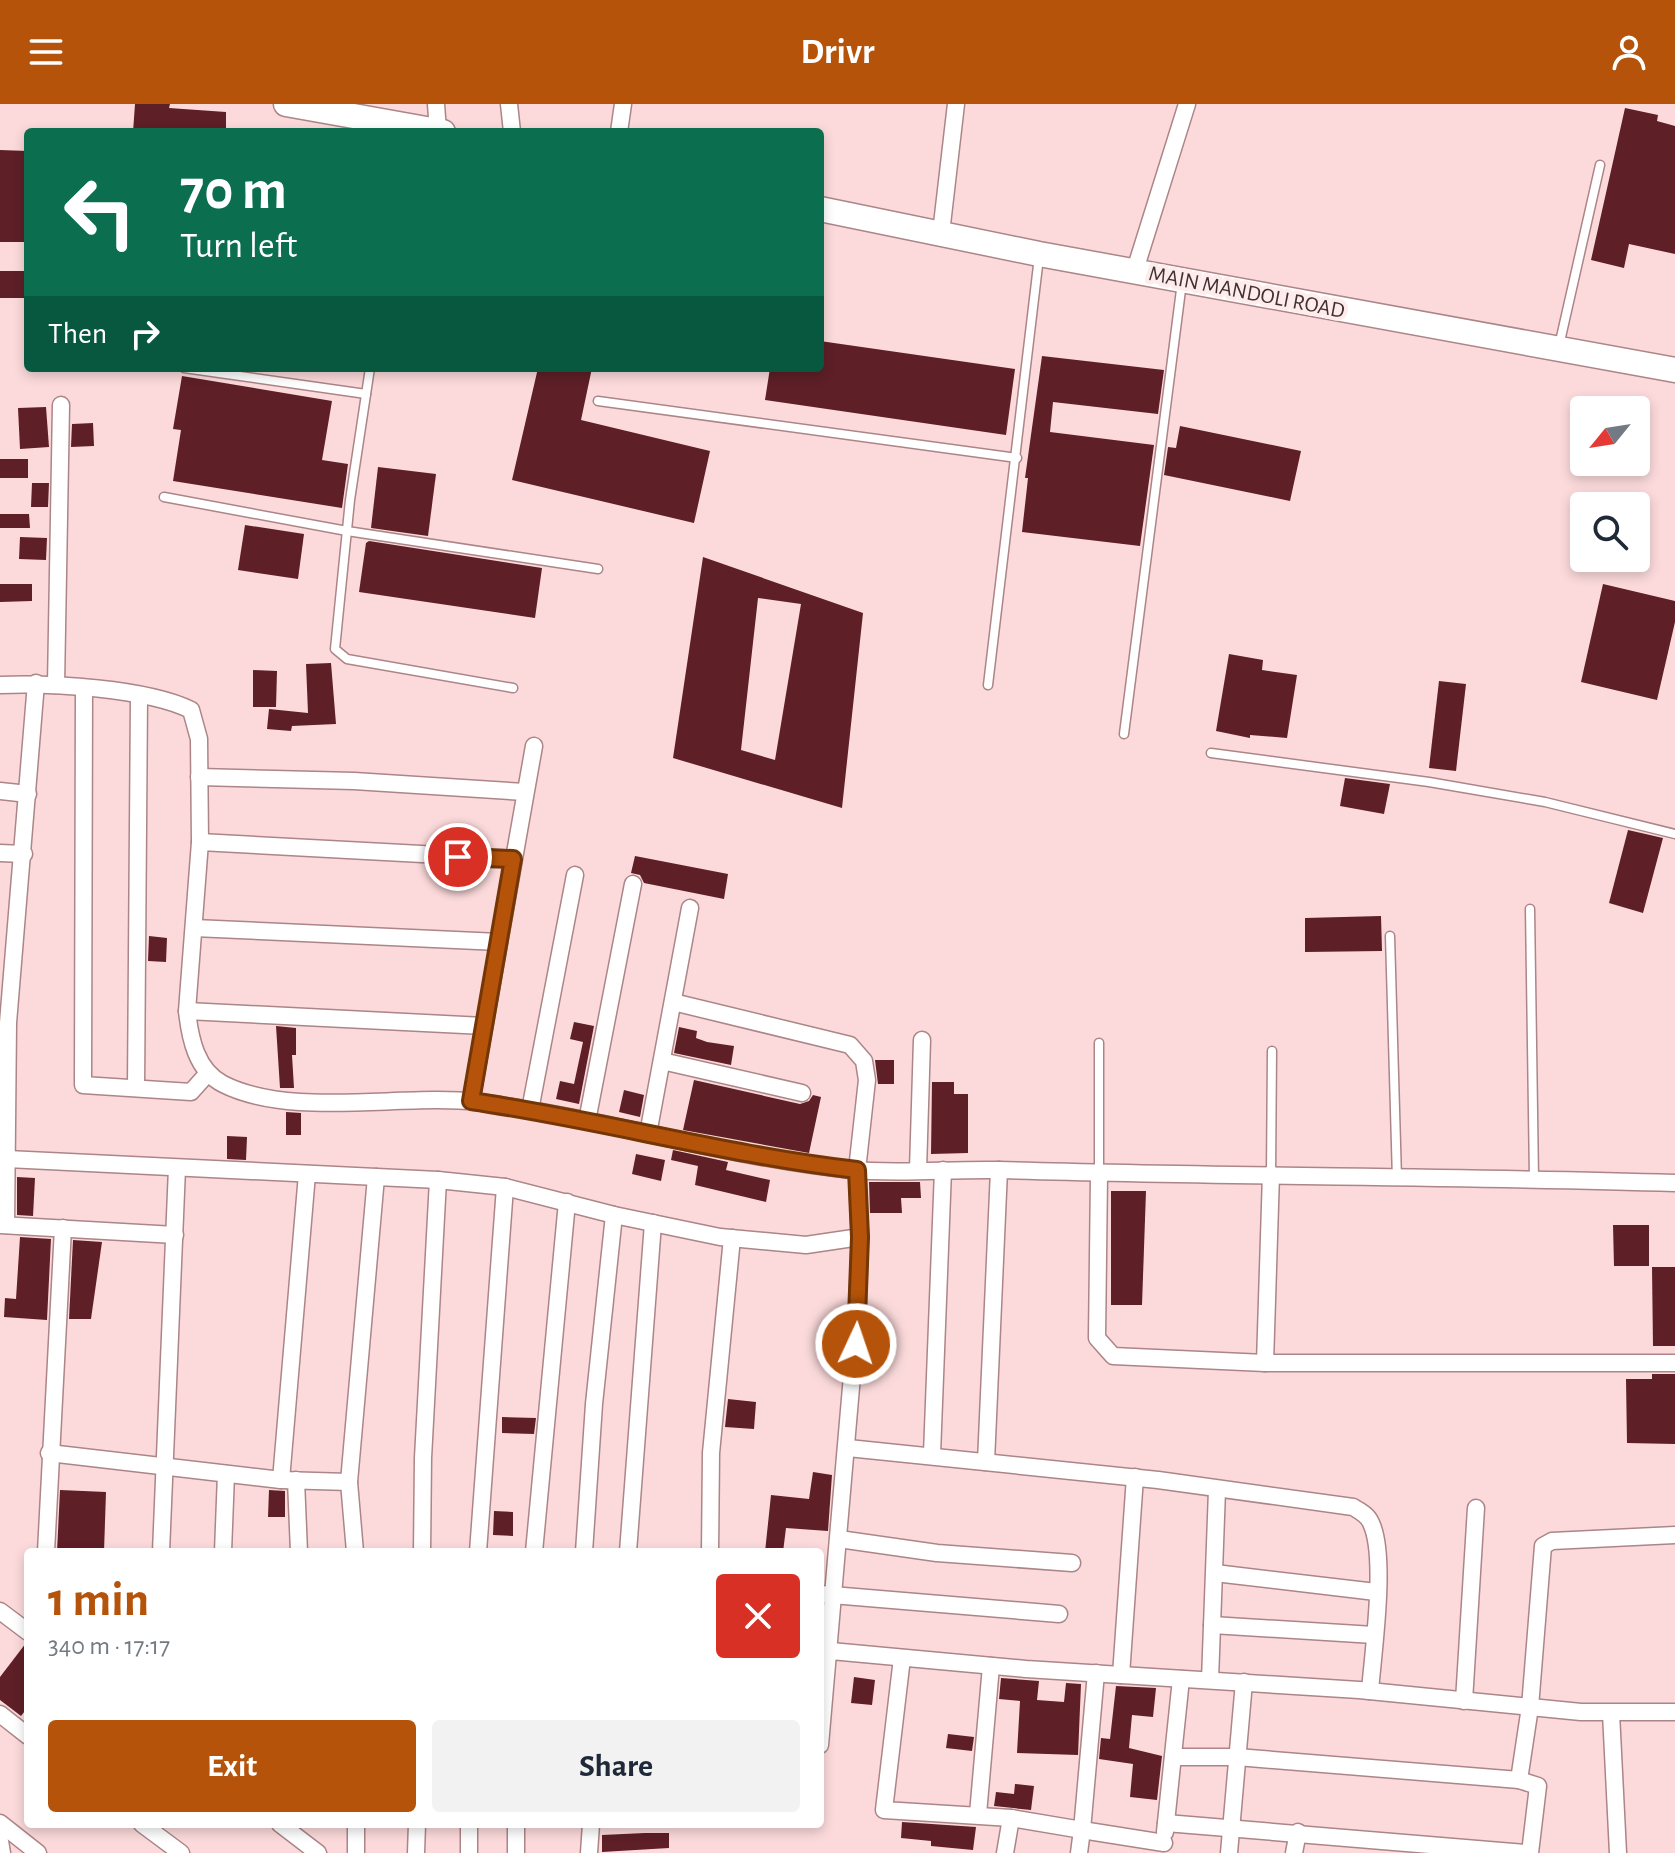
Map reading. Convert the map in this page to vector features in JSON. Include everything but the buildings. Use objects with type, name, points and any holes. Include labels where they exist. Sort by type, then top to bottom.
[{"type":"street","points":[[286,104],[406,128]]},
{"type":"street","points":[[436,104],[440,128]]},
{"type":"street","points":[[509,104],[512,128]]},
{"type":"street","points":[[620,128],[623,104]]},
{"type":"street","points":[[941,233],[956,104]]},
{"type":"street","points":[[1135,270],[1187,104]]},
{"type":"street","name":"MAIN MANDOLI ROAD","points":[[824,210],[1039,254],[1558,346],[1675,370]]},
{"type":"street","points":[[56,685],[61,405]]},
{"type":"street","points":[[36,683],[18,933],[4,1023],[3,1103],[7,1159],[3,1225],[175,1235]]},
{"type":"street","points":[[0,685],[36,683],[84,688],[173,701],[191,710],[199,739],[200,842],[187,1011],[195,1053],[208,1073],[224,1084],[240,1089],[308,1101],[471,1101],[587,1121],[788,1163],[857,1170],[999,1170],[1099,1175],[1271,1174],[1397,1180],[1534,1179],[1675,1183]]},
{"type":"street","points":[[84,688],[83,1085],[191,1092],[208,1073]]},
{"type":"street","points":[[136,1087],[139,697]]},
{"type":"street","points":[[471,1101],[534,746]]},
{"type":"street","points":[[199,777],[354,781],[525,792]]},
{"type":"street","points":[[0,791],[28,794]]},
{"type":"street","points":[[200,842],[513,859]]},
{"type":"street","points":[[0,853],[24,854]]},
{"type":"street","points":[[530,1110],[575,875]]},
{"type":"street","points":[[587,1121],[633,884]]},
{"type":"street","points":[[648,1134],[690,908]]},
{"type":"street","points":[[194,928],[499,942]]},
{"type":"street","points":[[0,931],[18,933]]},
{"type":"street","points":[[673,1002],[850,1045],[859,1052],[867,1080],[857,1170],[860,1237],[848,1448],[839,1539],[827,1594],[824,1650],[991,1666],[1370,1691],[1611,1713],[1675,1712]]},
{"type":"street","points":[[187,1011],[484,1026]]},
{"type":"street","points":[[918,1170],[922,1040]]},
{"type":"street","points":[[662,1061],[802,1093]]},
{"type":"street","points":[[7,1159],[438,1180],[505,1187],[614,1215],[732,1238],[806,1245],[860,1237]]},
{"type":"street","points":[[161,1548],[177,1168]]},
{"type":"street","points":[[932,1454],[943,1170]]},
{"type":"street","points":[[986,1462],[999,1170]]},
{"type":"street","points":[[298,1548],[288,1480],[307,1174]]},
{"type":"street","points":[[1265,1363],[1271,1174]]},
{"type":"street","points":[[1099,1175],[1097,1338],[1103,1348],[1122,1357],[1265,1363],[1675,1363]]},
{"type":"street","points":[[355,1548],[349,1482],[376,1177]]},
{"type":"street","points":[[422,1548],[423,1458],[438,1180]]},
{"type":"street","points":[[478,1548],[505,1187]]},
{"type":"street","points":[[534,1548],[567,1202]]},
{"type":"street","points":[[584,1548],[614,1215]]},
{"type":"street","points":[[628,1548],[653,1223]]},
{"type":"street","points":[[46,1548],[63,1228]]},
{"type":"street","points":[[710,1548],[711,1453],[732,1238]]},
{"type":"street","points":[[848,1448],[932,1454],[1135,1477],[1217,1490],[1313,1499],[1353,1507],[1366,1514],[1373,1525],[1376,1592],[1370,1691]]},
{"type":"street","points":[[49,1453],[288,1480],[349,1482]]},
{"type":"street","points":[[223,1548],[226,1474]]},
{"type":"street","points":[[1121,1675],[1135,1477]]},
{"type":"street","points":[[1210,1680],[1217,1490]]},
{"type":"street","points":[[1464,1701],[1476,1508]]},
{"type":"street","points":[[1519,1780],[1530,1707],[1543,1546],[1552,1541],[1675,1535]]},
{"type":"street","points":[[839,1539],[937,1553],[1072,1563]]},
{"type":"street","points":[[1215,1573],[1376,1592]]},
{"type":"street","points":[[827,1594],[1059,1614]]},
{"type":"street","points":[[0,1611],[24,1629]]},
{"type":"street","points":[[1212,1625],[1374,1635]]},
{"type":"street","points":[[902,1658],[884,1810],[1011,1818],[1163,1848],[1181,1679]]},
{"type":"street","points":[[978,1814],[991,1666]]},
{"type":"street","points":[[1079,1853],[1096,1673]]},
{"type":"street","points":[[1229,1853],[1234,1826],[1244,1682]]},
{"type":"street","points":[[1611,1713],[1618,1853]]},
{"type":"street","points":[[0,1714],[24,1733]]},
{"type":"street","points":[[1166,1823],[1298,1832],[1357,1845],[1528,1853],[1538,1786],[1519,1780],[1237,1757],[1173,1757]]},
{"type":"street","points":[[1005,1853],[1011,1818]]},
{"type":"street","points":[[0,1823],[38,1853]]},
{"type":"street","points":[[147,1828],[181,1853]]},
{"type":"street","points":[[289,1828],[318,1853]]},
{"type":"street","points":[[356,1828],[356,1853]]},
{"type":"street","points":[[416,1853],[417,1828]]},
{"type":"street","points":[[469,1828],[469,1853]]},
{"type":"street","points":[[516,1828],[516,1853]]},
{"type":"street","points":[[589,1853],[591,1828]]},
{"type":"street","points":[[1294,1853],[1298,1832]]},
{"type":"street","points":[[0,1841],[2,1853]]},
{"type":"lane","points":[[1558,346],[1600,165]]},
{"type":"lane","points":[[988,685],[1039,254]]},
{"type":"lane","points":[[1124,734],[1182,280]]},
{"type":"lane","points":[[212,372],[366,394]]},
{"type":"lane","points":[[369,372],[333,641],[338,655],[513,688]]},
{"type":"lane","points":[[598,401],[1017,458]]},
{"type":"lane","points":[[164,497],[347,531],[598,569]]},
{"type":"lane","points":[[1211,753],[1429,782],[1545,802],[1675,834]]},
{"type":"lane","points":[[1530,909],[1534,1179]]},
{"type":"lane","points":[[1390,936],[1397,1180]]},
{"type":"lane","points":[[1099,1043],[1099,1175]]},
{"type":"lane","points":[[1271,1174],[1272,1051]]},
{"type":"route","points":[[458,857],[513,859],[471,1101],[530,1110],[788,1163],[857,1170],[860,1237],[856,1344]]}]
